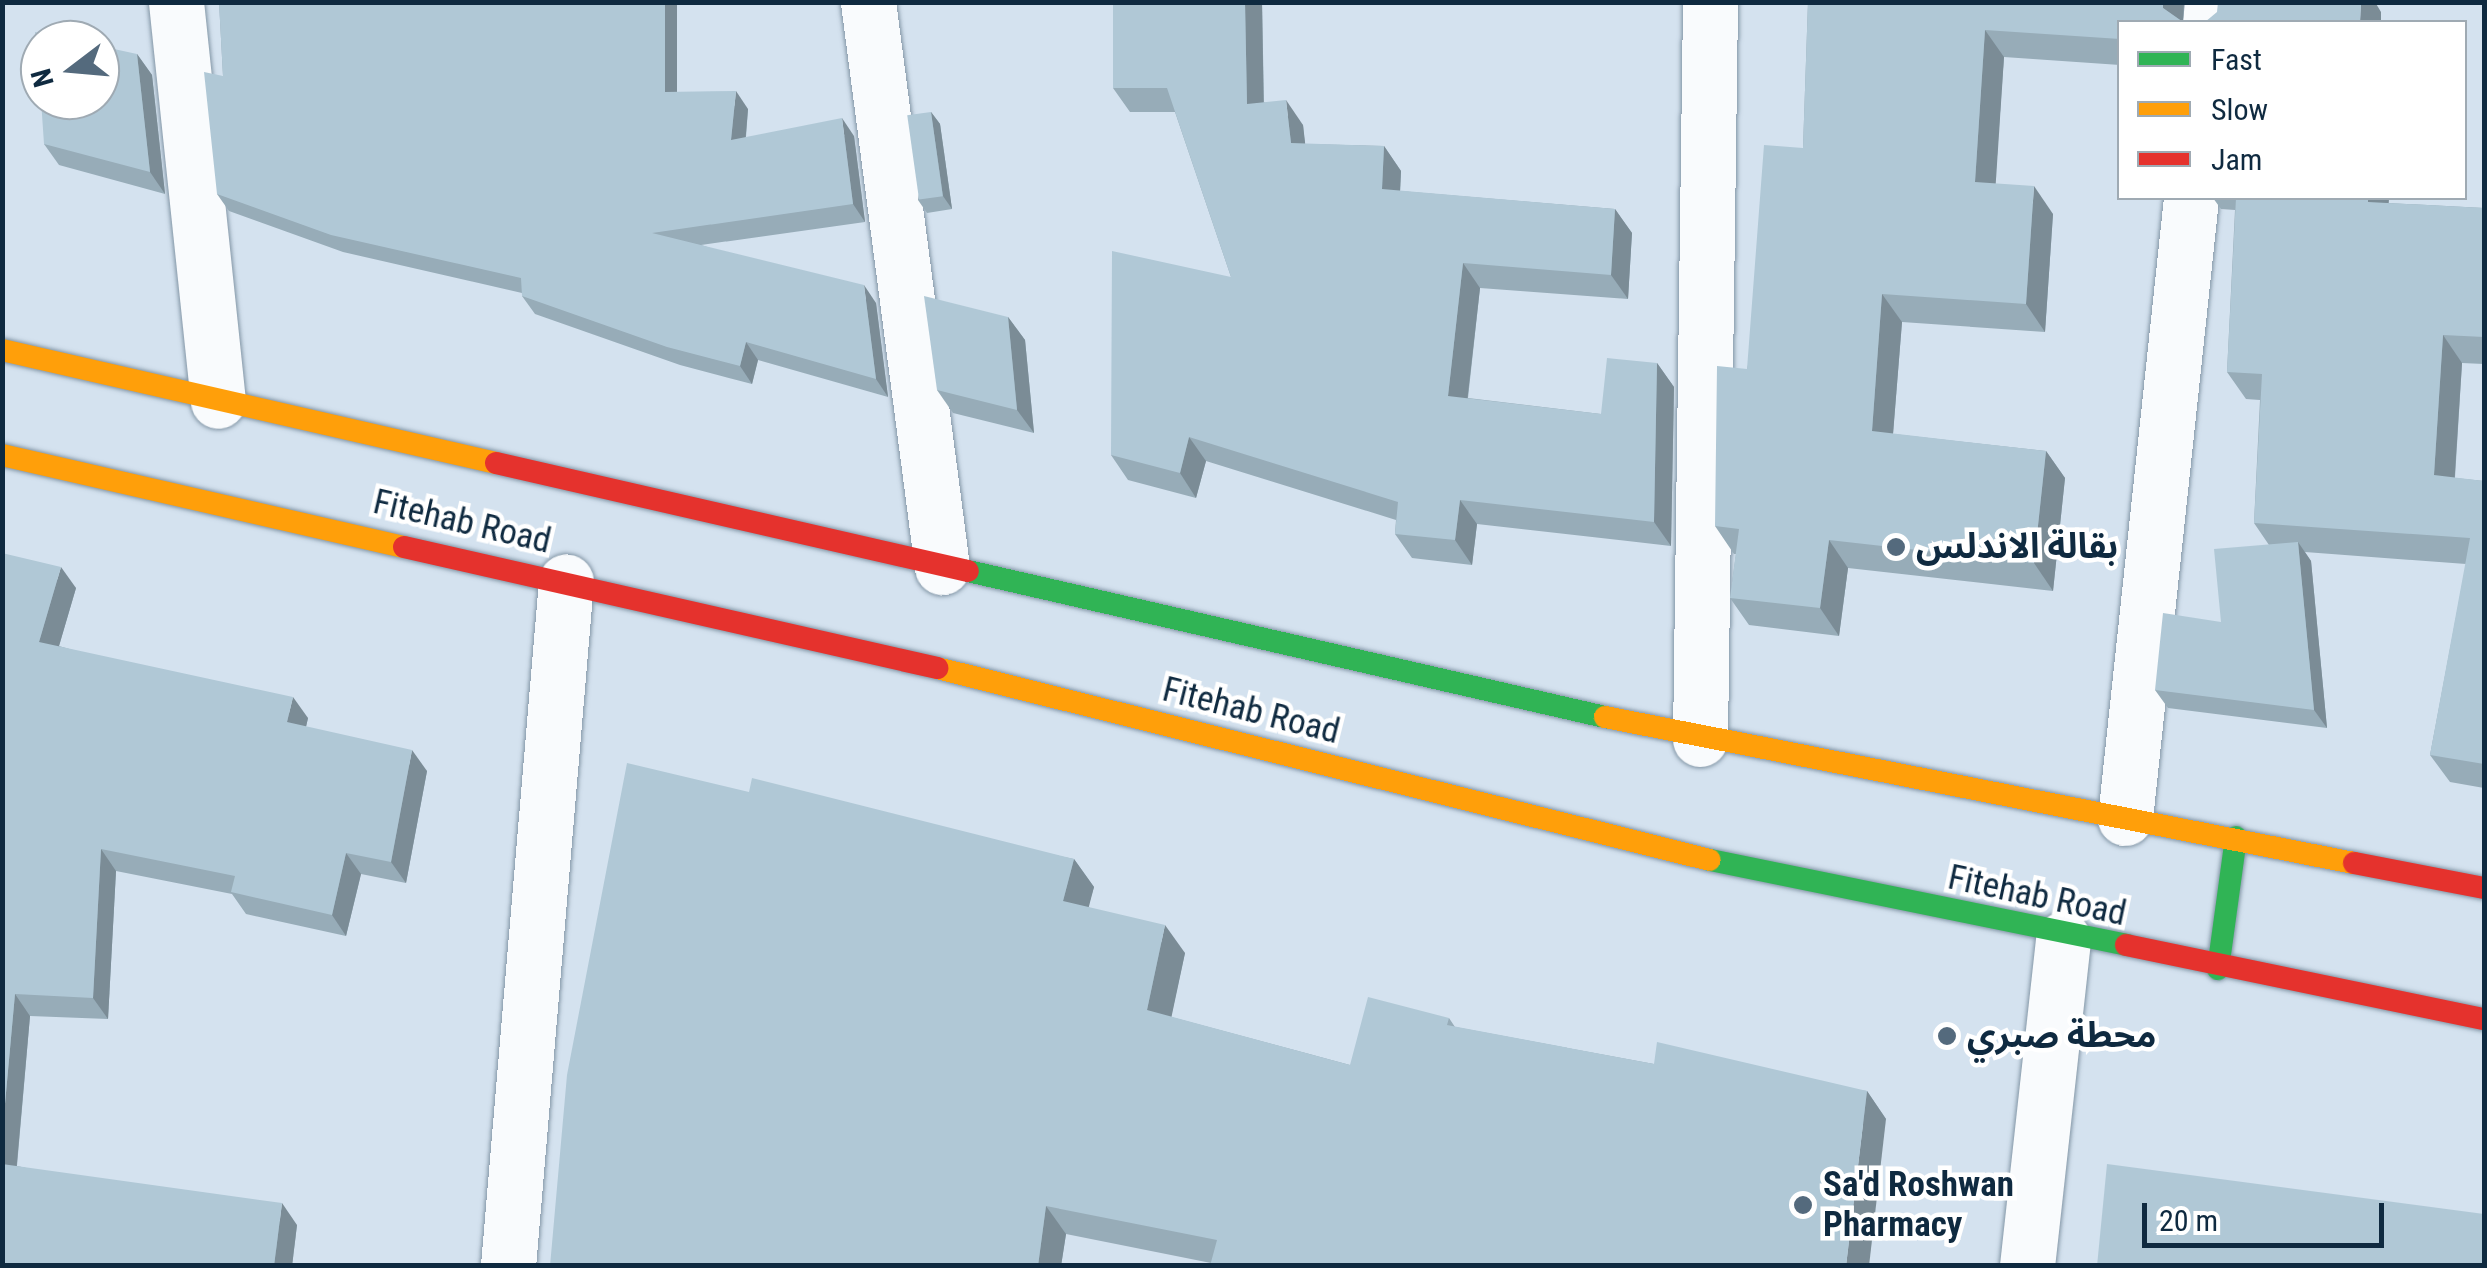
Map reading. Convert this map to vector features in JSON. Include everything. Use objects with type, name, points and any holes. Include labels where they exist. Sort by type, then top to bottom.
[{"type":"main road","name":"Fitehab Road","points":[[2,350],[1700,739],[2236,837],[2484,888]]},
{"type":"main road","name":"Fitehab Road","points":[[2,455],[566,581],[2062,939],[2484,1019]]},
{"type":"main road","points":[[2218,968],[2236,837]]},
{"type":"street","points":[[176,2],[218,401]]},
{"type":"street","points":[[868,2],[942,567]]},
{"type":"street","points":[[1700,739],[1710,2]]},
{"type":"street","points":[[2125,818],[2191,200]]},
{"type":"street","points":[[508,1266],[566,581]]},
{"type":"street","points":[[2027,1266],[2062,939]]},
{"type":"building","points":[[219,2],[665,2],[665,92],[736,91],[731,140],[842,118],[853,204],[652,233],[864,285],[876,379],[746,342],[740,366],[667,347],[522,296],[521,278],[331,235],[217,194],[204,72],[223,76]]},
{"type":"building","points":[[1113,2],[1245,2],[1247,104],[1286,100],[1291,143],[1384,146],[1382,189],[1615,209],[1611,275],[1463,263],[1448,396],[1601,414],[1607,358],[1657,363],[1654,522],[1460,500],[1455,540],[1395,534],[1398,502],[1189,437],[1180,473],[1111,455],[1112,251],[1231,277],[1167,88],[1113,88]]},
{"type":"building","points":[[1808,2],[2163,2],[2163,8],[2180,20],[2117,20],[2117,39],[1985,30],[1975,182],[2034,186],[2026,304],[1882,294],[1872,431],[2046,451],[2034,563],[1829,540],[1820,608],[1730,598],[1739,529],[1715,526],[1717,366],[1747,369],[1764,145],[1803,148]]},
{"type":"building","points":[[2218,2],[2361,2],[2360,20],[2207,20],[2217,12]]},
{"type":"building","points":[[120,50],[137,54],[150,172],[44,144],[42,120],[120,120]]},
{"type":"building","points":[[931,112],[943,196],[919,200],[907,115]]},
{"type":"building","points":[[2236,200],[2368,200],[2484,208],[2484,337],[2443,335],[2434,475],[2484,481],[2484,764],[2430,755],[2470,538],[2254,523],[2262,374],[2227,372]]},
{"type":"building","points":[[924,296],[1008,317],[1017,410],[937,390]]},
{"type":"building","points":[[2298,542],[2314,710],[2155,690],[2163,613],[2221,622],[2214,549]]},
{"type":"building","points":[[2,553],[61,567],[39,642],[293,697],[287,722],[412,750],[391,862],[346,853],[332,915],[231,892],[235,876],[101,849],[93,998],[15,994],[2,1137]]},
{"type":"building","points":[[627,763],[749,792],[752,778],[1074,859],[1063,901],[1165,925],[1147,1010],[1350,1065],[1368,997],[1449,1018],[1447,1025],[1654,1064],[1657,1042],[1867,1091],[1846,1266],[1210,1266],[1217,1240],[1046,1206],[1038,1266],[550,1266],[567,1075]]},
{"type":"building","points":[[2,1164],[282,1203],[274,1266],[2,1266]]},
{"type":"building","points":[[2107,1164],[2484,1214],[2484,1266],[2097,1266]]},
{"type":"traffic: fast","points":[[968,571],[1605,717]]},
{"type":"traffic: fast","points":[[2218,969],[2236,837]]},
{"type":"traffic: fast","points":[[1710,860],[2126,945]]},
{"type":"traffic: slow","points":[[2,350],[496,463]]},
{"type":"traffic: slow","points":[[2,455],[404,547]]},
{"type":"traffic: slow","points":[[937,668],[1710,860]]},
{"type":"traffic: slow","points":[[1605,717],[2354,863]]},
{"type":"traffic: jam","points":[[496,463],[968,571]]},
{"type":"traffic: jam","points":[[404,547],[937,668]]},
{"type":"traffic: jam","points":[[2354,863],[2484,888]]},
{"type":"traffic: jam","points":[[2126,945],[2484,1019]]},
{"type":"place","name":"بقالة الاندلس","points":[[1896,547]]},
{"type":"place","name":"محطة صبري","points":[[1947,1036]]},
{"type":"place","name":"Sa'd Roshwan Pharmacy","points":[[1803,1205]]}]
